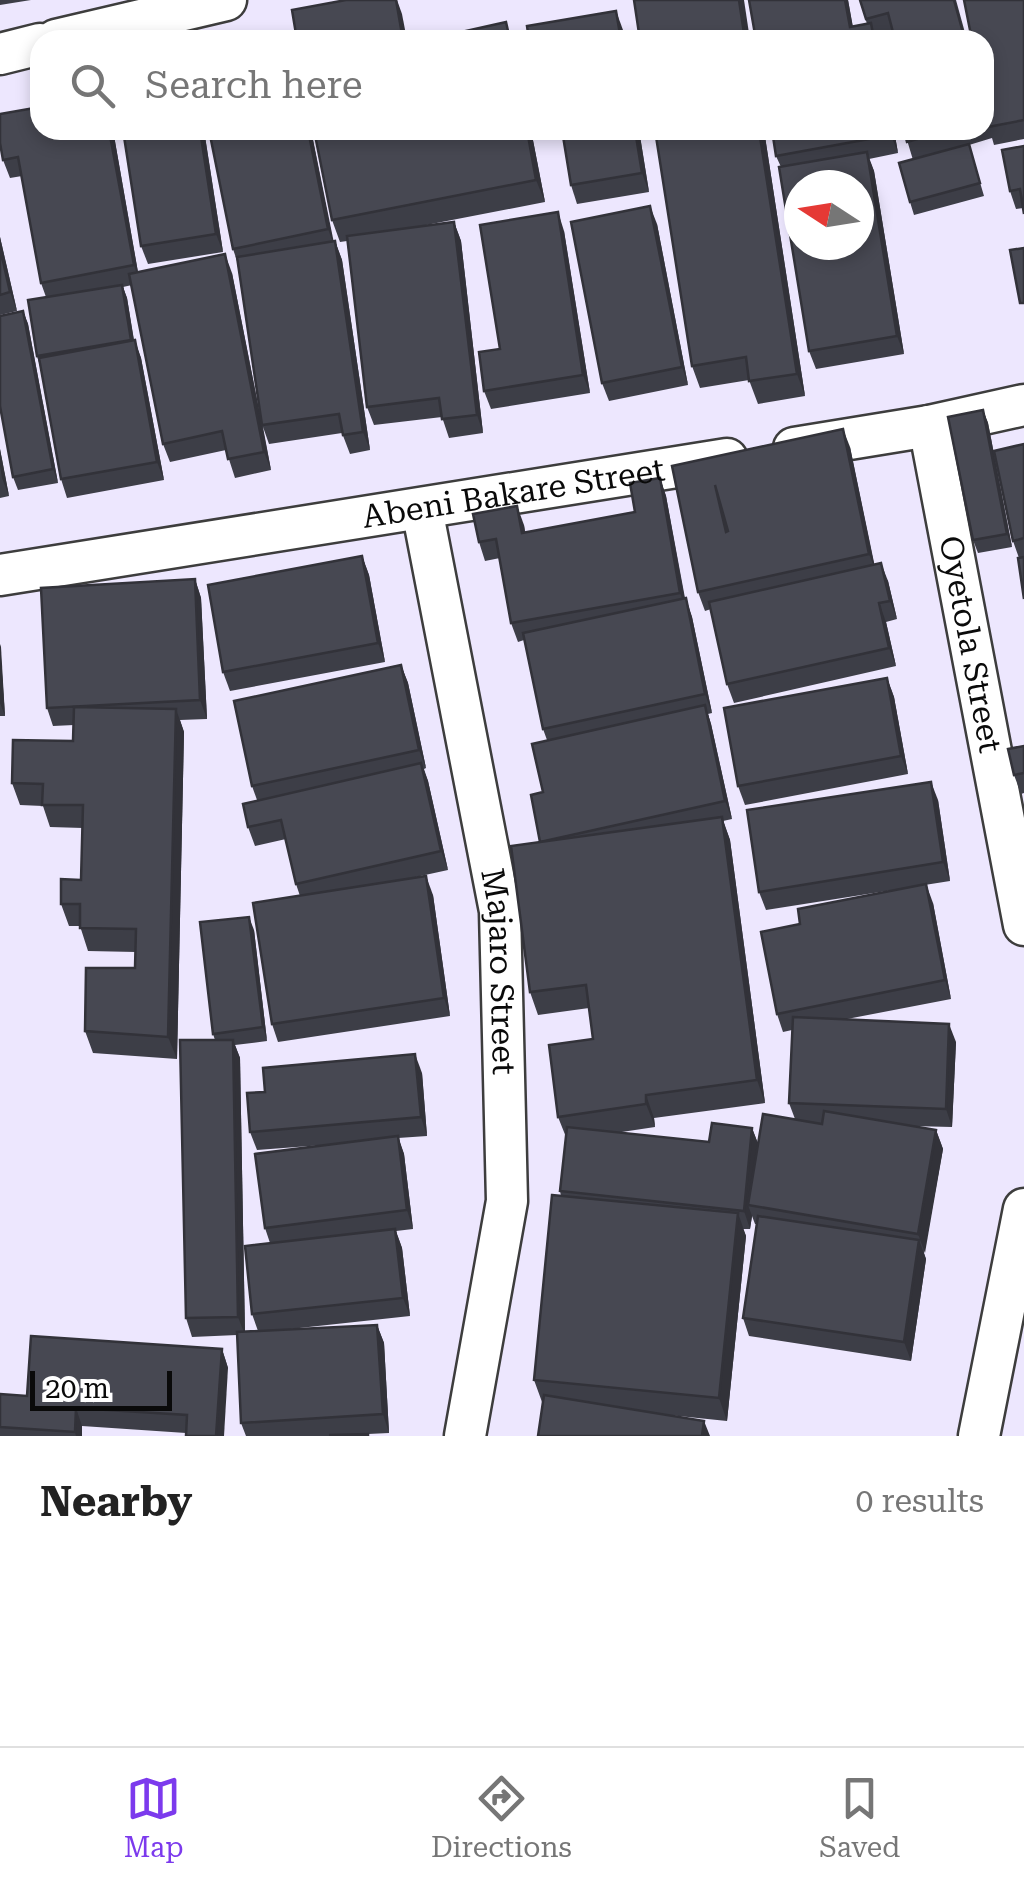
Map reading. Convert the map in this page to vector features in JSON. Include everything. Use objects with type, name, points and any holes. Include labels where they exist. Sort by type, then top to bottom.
[{"type":"street","points":[[95,30],[210,1]]},
{"type":"street","points":[[0,54],[30,46]]},
{"type":"street","name":"Abeni Bakare Street","points":[[0,575],[929,426],[1024,405]]},
{"type":"street","name":"Oyetola Street","points":[[929,426],[1024,925]]},
{"type":"street","name":"Majaro Street","points":[[422,510],[500,912],[507,1201],[464,1436]]},
{"type":"street","points":[[979,1436],[1024,1209]]},
{"type":"building","points":[[346,0],[396,0],[401,30],[295,30],[292,10]]},
{"type":"building","points":[[634,0],[739,0],[744,30],[638,30]]},
{"type":"building","points":[[749,0],[845,0],[850,27],[871,23],[872,30],[754,30]]},
{"type":"building","points":[[860,0],[954,0],[962,30],[892,30],[888,13],[866,19]]},
{"type":"building","points":[[964,0],[1024,0],[1024,120],[994,126],[994,30],[970,30]]},
{"type":"building","points":[[616,11],[619,30],[528,30],[527,26]]},
{"type":"building","points":[[506,22],[508,30],[470,30]]},
{"type":"building","points":[[30,109],[30,140],[111,140],[134,265],[41,283],[18,157],[3,160],[0,114]]},
{"type":"building","points":[[125,140],[202,140],[216,234],[141,246]]},
{"type":"building","points":[[211,140],[310,140],[328,229],[233,249]]},
{"type":"building","points":[[316,140],[529,140],[536,180],[332,220]]},
{"type":"building","points":[[564,140],[637,140],[642,173],[571,185]]},
{"type":"building","points":[[657,140],[761,140],[797,374],[749,381],[746,357],[692,366]]},
{"type":"building","points":[[774,140],[864,140],[776,156]]},
{"type":"building","points":[[969,144],[980,183],[910,202],[899,163]]},
{"type":"building","points":[[1024,146],[1024,214],[1020,189],[1010,191],[1002,150]]},
{"type":"building","points":[[867,152],[870,170],[784,170],[784,198],[779,167]]},
{"type":"building","points":[[874,195],[897,336],[809,351],[794,260],[874,260]]},
{"type":"building","points":[[650,206],[682,367],[602,383],[571,222]]},
{"type":"building","points":[[558,212],[583,375],[484,391],[479,352],[500,349],[480,225]]},
{"type":"building","points":[[454,222],[477,415],[442,419],[439,398],[367,407],[347,236]]},
{"type":"building","points":[[335,241],[363,432],[343,435],[339,414],[262,425],[237,257]]},
{"type":"building","points":[[0,248],[10,292],[0,295]]},
{"type":"building","points":[[1024,248],[1024,303],[1020,303],[1010,250]]},
{"type":"building","points":[[225,254],[264,452],[228,459],[222,431],[163,444],[129,274]]},
{"type":"building","points":[[122,285],[131,340],[37,356],[28,300]]},
{"type":"building","points":[[23,311],[53,469],[13,477],[0,406],[0,316]]},
{"type":"building","points":[[135,340],[157,462],[61,479],[39,358]]},
{"type":"building","points":[[983,410],[1007,534],[973,540],[948,417]]},
{"type":"building","points":[[843,429],[869,554],[698,592],[672,466]]},
{"type":"building","points":[[1024,444],[1024,538],[1013,541],[994,451]]},
{"type":"building","points":[[660,478],[680,593],[511,623],[496,539],[479,542],[473,514],[517,506],[522,533],[635,512],[630,483]]},
{"type":"building","points":[[362,556],[378,643],[223,672],[208,585]]},
{"type":"building","points":[[1024,557],[1024,599],[1018,558]]},
{"type":"building","points":[[881,563],[890,601],[879,603],[889,648],[727,684],[709,602]]},
{"type":"building","points":[[195,579],[200,700],[47,708],[41,588]]},
{"type":"building","points":[[686,598],[705,694],[543,729],[523,633]]},
{"type":"building","points":[[401,665],[419,750],[252,786],[234,701]]},
{"type":"building","points":[[887,678],[901,756],[738,786],[724,708]]},
{"type":"building","points":[[705,705],[725,801],[540,842],[531,795],[543,792],[532,744]]},
{"type":"building","points":[[74,707],[176,709],[168,1037],[85,1031],[86,968],[135,968],[136,929],[80,928],[80,904],[61,904],[61,879],[81,880],[83,805],[42,805],[43,784],[12,783],[13,740],[73,741]]},
{"type":"building","points":[[1024,746],[1024,773],[1014,775],[1008,749]]},
{"type":"building","points":[[421,763],[441,851],[296,884],[281,820],[248,827],[243,804]]},
{"type":"building","points":[[931,782],[943,862],[759,892],[747,810]]},
{"type":"building","points":[[722,817],[757,1080],[646,1095],[646,1104],[558,1117],[549,1045],[593,1039],[586,985],[530,992],[511,846]]},
{"type":"building","points":[[426,876],[444,998],[272,1024],[253,903]]},
{"type":"building","points":[[926,884],[945,980],[777,1014],[761,932],[800,924],[798,909]]},
{"type":"building","points":[[249,917],[263,1027],[213,1034],[200,922]]},
{"type":"building","points":[[793,1017],[949,1024],[946,1109],[789,1103]]},
{"type":"building","points":[[180,1040],[233,1040],[238,1317],[186,1318]]},
{"type":"building","points":[[415,1054],[421,1117],[250,1132],[247,1093],[265,1092],[263,1068]]},
{"type":"building","points":[[824,1111],[936,1130],[918,1234],[748,1205],[763,1114],[822,1124]]},
{"type":"building","points":[[712,1123],[752,1128],[744,1211],[560,1191],[567,1127],[709,1142]]},
{"type":"building","points":[[398,1136],[407,1210],[265,1228],[255,1154]]},
{"type":"building","points":[[552,1195],[738,1213],[719,1398],[534,1380]]},
{"type":"building","points":[[758,1216],[919,1240],[904,1342],[743,1318]]},
{"type":"building","points":[[395,1229],[403,1298],[252,1314],[245,1246]]},
{"type":"building","points":[[377,1325],[383,1414],[241,1423],[237,1332]]},
{"type":"building","points":[[31,1336],[222,1349],[216,1436],[186,1436],[187,1415],[76,1408],[75,1432],[0,1427],[0,1394],[27,1396]]},
{"type":"building","points":[[544,1395],[704,1421],[702,1436],[538,1436]]}]
